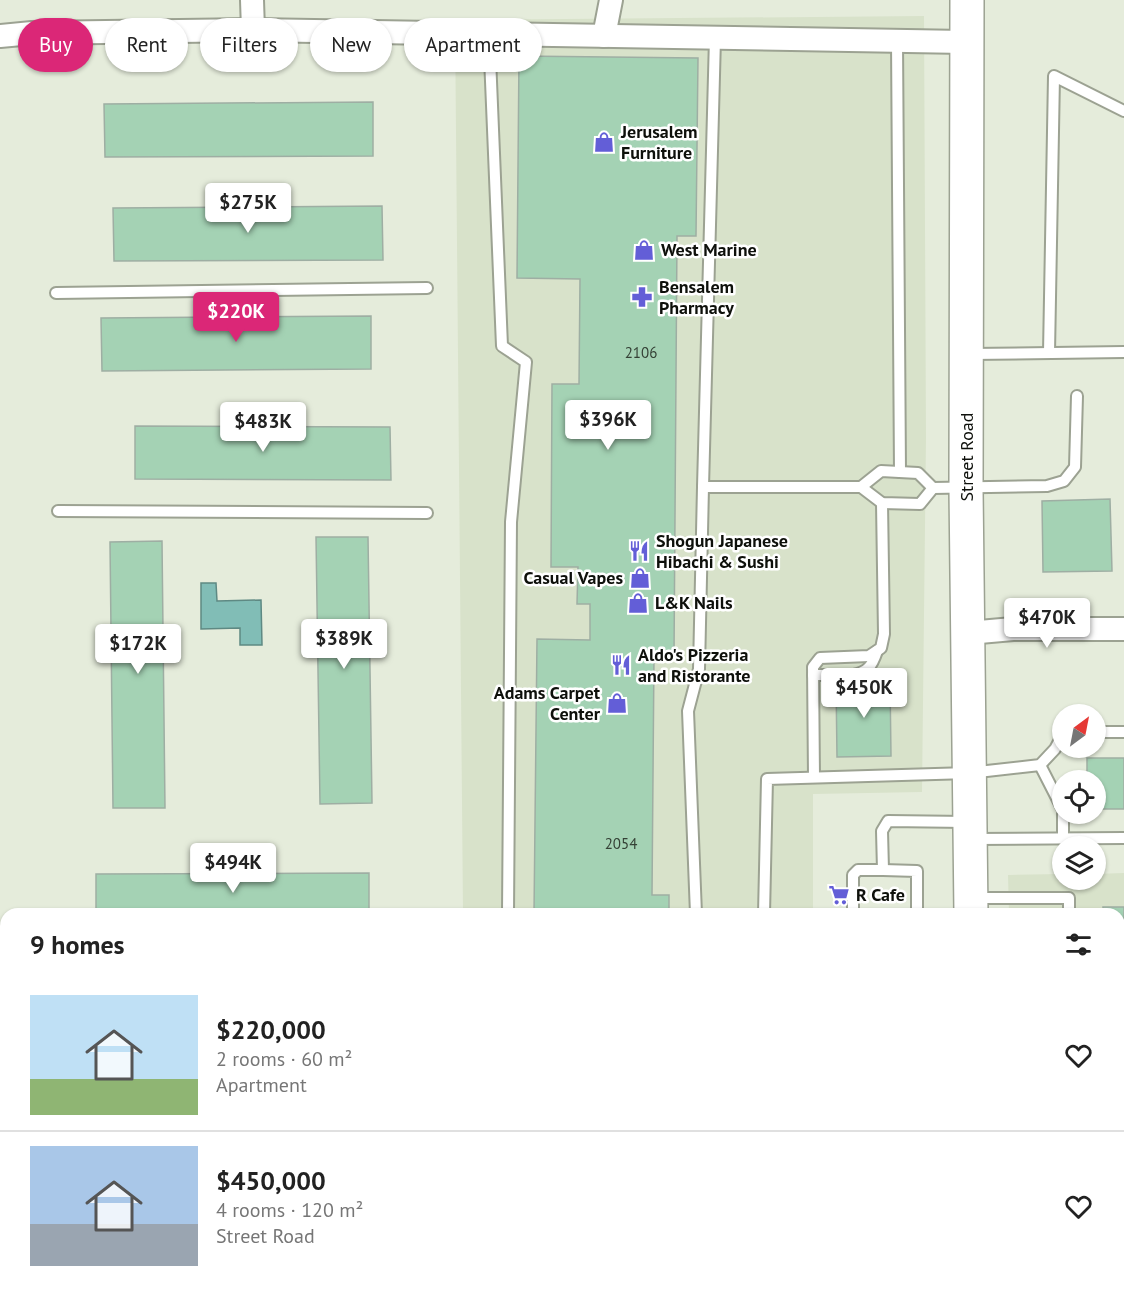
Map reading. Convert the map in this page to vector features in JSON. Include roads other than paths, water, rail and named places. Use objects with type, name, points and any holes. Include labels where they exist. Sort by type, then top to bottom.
[{"type":"main road","name":"Street Road","points":[[967,0],[965,42],[966,489],[971,906]]},
{"type":"street","points":[[252,0],[253,18]]},
{"type":"street","points":[[604,36],[611,0]]},
{"type":"street","points":[[0,36],[32,33],[200,31]]},
{"type":"street","points":[[298,31],[404,32]]},
{"type":"street","points":[[542,34],[965,42]]},
{"type":"street","points":[[968,633],[1013,629],[1124,629]]},
{"type":"lane","points":[[696,908],[688,711],[699,669],[716,38]]},
{"type":"lane","points":[[897,41],[900,472]]},
{"type":"lane","points":[[491,72],[502,346],[526,363],[511,522],[508,908]]},
{"type":"lane","points":[[1049,353],[1054,76],[1124,111]]},
{"type":"lane","points":[[56,293],[427,288]]},
{"type":"lane","points":[[967,354],[1124,352]]},
{"type":"lane","points":[[861,488],[881,471],[918,473],[933,488],[1047,486],[1064,481],[1075,467],[1077,396]]},
{"type":"lane","points":[[703,487],[861,488],[882,503],[920,504],[933,488]]},
{"type":"lane","points":[[814,777],[813,666],[820,658],[869,656],[881,648],[884,634],[882,503]]},
{"type":"lane","points":[[58,511],[427,513]]},
{"type":"lane","points":[[853,675],[866,672],[873,664],[877,651]]},
{"type":"lane","points":[[813,675],[832,675]]},
{"type":"lane","points":[[1106,732],[1124,732]]},
{"type":"lane","points":[[764,908],[767,779],[969,773],[1040,765],[1052,752]]},
{"type":"lane","points":[[1040,765],[1052,788]]},
{"type":"lane","points":[[883,870],[882,831],[888,821],[1052,838]]},
{"type":"lane","points":[[1106,838],[1124,838]]},
{"type":"lane","points":[[853,908],[853,875],[858,870],[917,871],[917,908]]},
{"type":"lane","points":[[971,906],[1069,898],[1069,908]]},
{"type":"water","points":[[201,583],[216,583],[217,601],[261,600],[262,645],[240,645],[240,628],[201,629]]},
{"type":"place","name":"Jerusalem Furniture","points":[[604,142]]},
{"type":"place","name":"West Marine","points":[[644,250]]},
{"type":"place","name":"Bensalem Pharmacy","points":[[642,297]]},
{"type":"place","name":"Shogun Japanese Hibachi & Sushi","points":[[639,551]]},
{"type":"place","name":"Casual Vapes","points":[[640,578]]},
{"type":"place","name":"L&K Nails","points":[[638,603]]},
{"type":"place","name":"Aldo's Pizzeria and Ristorante","points":[[621,665]]},
{"type":"place","name":"Adams Carpet Center","points":[[617,703]]},
{"type":"place","name":"R Cafe","points":[[839,895]]}]
